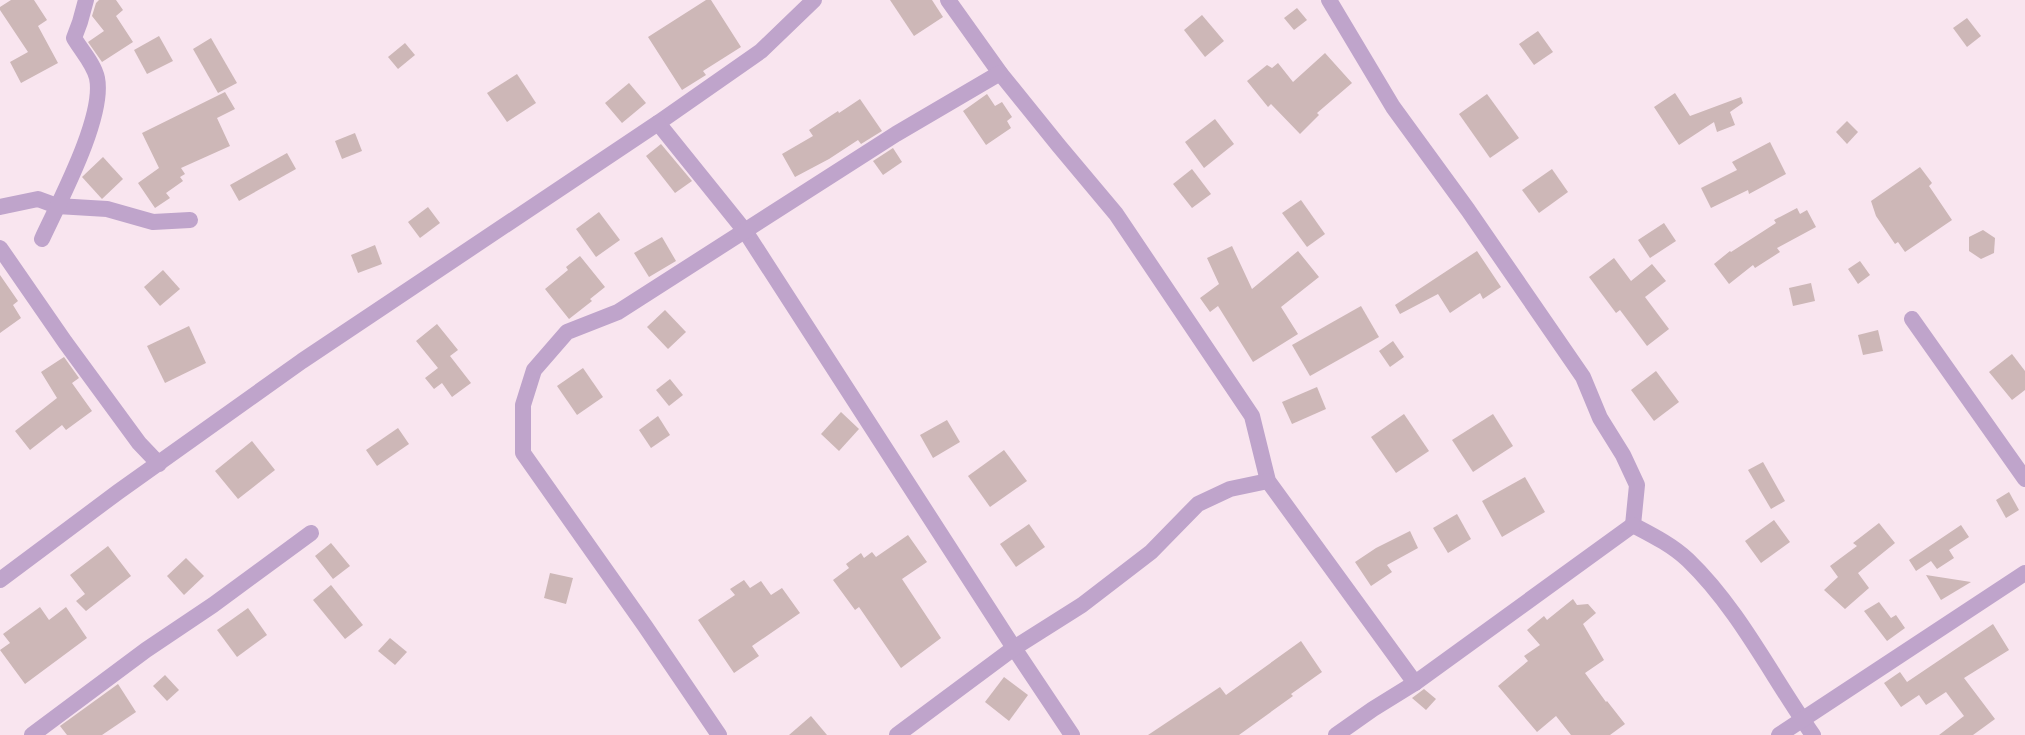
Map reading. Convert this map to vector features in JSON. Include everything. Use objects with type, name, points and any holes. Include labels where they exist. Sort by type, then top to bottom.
[{"type":"street","points":[[42,239],[80,157],[92,119],[98,90],[96,75],[74,38],[86,0]]},
{"type":"street","points":[[0,580],[111,497],[302,361],[658,123],[761,51],[814,0]]},
{"type":"street","points":[[948,0],[1000,73],[1116,214],[1252,416],[1268,481],[1415,684]]},
{"type":"street","points":[[1329,0],[1392,107],[1473,218],[1583,377],[1600,418],[1623,455],[1637,485],[1633,525],[1415,684],[1372,709],[1336,735]]},
{"type":"street","points":[[719,735],[523,453],[523,405],[534,370],[567,332],[618,312],[896,134],[1000,73]]},
{"type":"street","points":[[658,123],[745,231],[1072,735]]},
{"type":"street","points":[[0,207],[38,199],[57,206],[107,209],[153,222],[190,220]]},
{"type":"street","points":[[0,248],[65,342],[139,443],[159,464]]},
{"type":"street","points":[[1912,319],[2025,479]]},
{"type":"street","points":[[897,735],[1014,648],[1082,605],[1132,567],[1151,552],[1198,504],[1230,489],[1268,481]]},
{"type":"street","points":[[1633,525],[1665,542],[1687,559],[1715,588],[1813,735]]},
{"type":"street","points":[[32,735],[146,650],[214,605],[312,533]]},
{"type":"street","points":[[1779,735],[2025,573]]},
{"type":"building","points":[[11,0],[34,0],[47,20],[38,26],[58,63],[21,83],[10,62],[28,52],[0,10],[0,7]]},
{"type":"building","points":[[99,0],[116,0],[123,10],[116,16],[133,42],[102,62],[88,42],[104,31],[92,16],[96,3]]},
{"type":"building","points":[[706,0],[711,0],[741,47],[703,71],[706,75],[682,90],[648,37]]},
{"type":"building","points":[[890,0],[932,0],[943,17],[914,36]]},
{"type":"building","points":[[1297,8],[1307,20],[1294,30],[1284,18]]},
{"type":"building","points":[[1202,15],[1224,41],[1205,57],[1184,30]]},
{"type":"building","points":[[1967,18],[1981,36],[1967,47],[1953,28]]},
{"type":"building","points":[[1538,31],[1553,52],[1534,65],[1519,44]]},
{"type":"building","points":[[159,36],[173,61],[147,74],[134,50]]},
{"type":"building","points":[[211,38],[237,83],[218,93],[193,49]]},
{"type":"building","points":[[405,43],[415,55],[398,69],[388,57]]},
{"type":"building","points":[[1325,53],[1352,83],[1317,113],[1319,115],[1300,134],[1271,104],[1268,107],[1247,81],[1267,65],[1272,68],[1278,63],[1293,82]]},
{"type":"building","points":[[517,74],[536,103],[507,122],[487,93]]},
{"type":"building","points":[[629,83],[646,103],[622,123],[605,103]]},
{"type":"building","points":[[225,92],[235,109],[217,118],[230,146],[181,168],[185,174],[180,177],[183,181],[166,193],[170,198],[155,208],[138,183],[159,168],[142,133]]},
{"type":"building","points":[[1675,93],[1690,116],[1741,97],[1743,103],[1730,112],[1735,125],[1717,132],[1714,122],[1679,145],[1654,107]]},
{"type":"building","points":[[987,94],[995,106],[1002,102],[1012,117],[1007,121],[1011,128],[986,145],[963,111]]},
{"type":"building","points":[[1487,94],[1519,138],[1490,158],[1459,114]]},
{"type":"building","points":[[860,99],[882,131],[861,144],[858,140],[829,159],[795,177],[782,154],[813,136],[809,130]]},
{"type":"building","points":[[1215,119],[1234,144],[1204,168],[1185,142]]},
{"type":"building","points":[[1847,121],[1858,132],[1847,144],[1836,132]]},
{"type":"building","points":[[355,133],[362,151],[342,159],[335,141]]},
{"type":"building","points":[[1770,142],[1786,174],[1749,194],[1748,190],[1711,208],[1701,188],[1737,170],[1732,162]]},
{"type":"building","points":[[661,144],[692,181],[675,193],[646,156]]},
{"type":"building","points":[[893,148],[902,162],[883,175],[873,161]]},
{"type":"building","points":[[287,153],[296,169],[239,201],[230,185]]},
{"type":"building","points":[[103,157],[123,179],[102,199],[82,177]]},
{"type":"building","points":[[1920,167],[1932,183],[1929,186],[1952,220],[1905,252],[1898,242],[1895,244],[1876,216],[1871,201]]},
{"type":"building","points":[[1192,169],[1211,194],[1192,208],[1173,184]]},
{"type":"building","points":[[1552,169],[1568,192],[1539,213],[1522,190]]},
{"type":"building","points":[[1301,200],[1325,234],[1307,247],[1282,213]]},
{"type":"building","points":[[428,207],[440,223],[420,238],[408,222]]},
{"type":"building","points":[[1797,208],[1800,214],[1807,210],[1816,227],[1777,248],[1780,252],[1755,268],[1753,265],[1729,284],[1714,264],[1730,251],[1776,223],[1774,220]]},
{"type":"building","points":[[599,212],[620,240],[596,257],[576,229]]},
{"type":"building","points":[[1664,223],[1676,241],[1650,258],[1638,240]]},
{"type":"building","points":[[1983,230],[1995,238],[1994,253],[1981,259],[1969,251],[1969,237]]},
{"type":"building","points":[[662,237],[676,261],[649,277],[634,253]]},
{"type":"building","points":[[375,245],[382,264],[358,273],[351,255]]},
{"type":"building","points":[[1232,246],[1252,289],[1298,251],[1319,277],[1281,307],[1298,334],[1253,362],[1218,306],[1210,312],[1200,298],[1219,284],[1207,258]]},
{"type":"building","points":[[1477,251],[1501,287],[1483,299],[1480,293],[1450,313],[1438,294],[1400,314],[1395,305]]},
{"type":"building","points":[[580,256],[605,287],[590,299],[592,301],[569,319],[545,289],[568,270],[566,267]]},
{"type":"building","points":[[1614,258],[1631,281],[1652,264],[1666,281],[1645,297],[1669,329],[1647,346],[1620,310],[1616,313],[1589,277]]},
{"type":"building","points":[[1860,261],[1870,275],[1858,284],[1848,269]]},
{"type":"building","points":[[163,270],[180,289],[160,306],[144,287]]},
{"type":"building","points":[[0,275],[18,301],[13,305],[21,318],[0,333]]},
{"type":"building","points":[[1811,283],[1815,301],[1793,306],[1789,288]]},
{"type":"building","points":[[1361,306],[1379,337],[1310,376],[1292,345]]},
{"type":"building","points":[[665,310],[686,332],[668,349],[647,327]]},
{"type":"building","points":[[437,324],[458,350],[450,356],[471,383],[452,397],[442,383],[434,389],[425,378],[438,368],[416,341]]},
{"type":"building","points":[[189,326],[206,363],[165,383],[147,346]]},
{"type":"building","points":[[1878,330],[1883,351],[1863,355],[1858,335]]},
{"type":"building","points":[[1393,341],[1404,357],[1390,367],[1379,351]]},
{"type":"building","points":[[2012,354],[2025,371],[2025,390],[2012,400],[1989,372]]},
{"type":"building","points":[[64,357],[79,378],[72,383],[92,411],[66,430],[62,425],[30,450],[15,431],[57,398],[41,372]]},
{"type":"building","points":[[583,368],[603,397],[577,415],[557,386]]},
{"type":"building","points":[[1656,371],[1679,402],[1654,421],[1631,390]]},
{"type":"building","points":[[670,379],[683,395],[669,406],[656,390]]},
{"type":"building","points":[[1317,387],[1326,409],[1292,424],[1282,402]]},
{"type":"building","points":[[841,412],[859,429],[839,451],[821,434]]},
{"type":"building","points":[[1404,414],[1429,451],[1396,473],[1371,437]]},
{"type":"building","points":[[1493,414],[1513,446],[1473,472],[1452,440]]},
{"type":"building","points":[[658,416],[670,435],[651,448],[639,430]]},
{"type":"building","points":[[947,420],[960,442],[933,458],[920,435]]},
{"type":"building","points":[[398,428],[409,444],[377,466],[366,450]]},
{"type":"building","points":[[252,441],[275,470],[238,499],[215,471]]},
{"type":"building","points":[[1004,450],[1027,481],[990,507],[968,476]]},
{"type":"building","points":[[1763,462],[1785,501],[1771,509],[1748,470]]},
{"type":"building","points":[[1525,477],[1545,512],[1502,537],[1482,501]]},
{"type":"building","points":[[2009,492],[2019,510],[2006,518],[1996,500]]},
{"type":"building","points":[[1457,514],[1471,539],[1448,553],[1433,528]]},
{"type":"building","points":[[1774,520],[1790,542],[1761,563],[1745,541]]},
{"type":"building","points":[[1879,523],[1895,543],[1858,573],[1869,588],[1845,609],[1824,590],[1838,577],[1830,566],[1857,546],[1853,543]]},
{"type":"building","points":[[1029,524],[1045,547],[1016,567],[1000,544]]},
{"type":"building","points":[[1961,525],[1969,537],[1949,550],[1954,558],[1937,569],[1931,561],[1916,571],[1909,560]]},
{"type":"building","points":[[1410,531],[1418,548],[1387,565],[1392,572],[1371,586],[1355,562],[1376,548]]},
{"type":"building","points":[[908,535],[927,562],[902,579],[941,638],[901,668],[859,607],[855,610],[833,580],[849,568],[846,564],[861,553],[864,558],[872,552],[876,557]]},
{"type":"building","points":[[331,543],[350,566],[333,579],[315,556]]},
{"type":"building","points":[[108,546],[131,576],[86,611],[76,601],[85,594],[70,575]]},
{"type":"building","points":[[186,558],[204,576],[184,595],[167,576]]},
{"type":"building","points":[[550,573],[573,578],[566,604],[544,598]]},
{"type":"building","points":[[1926,575],[1971,582],[1941,600]]},
{"type":"building","points":[[744,580],[750,588],[761,581],[771,595],[782,588],[800,613],[752,646],[759,656],[734,673],[698,620],[735,595],[730,589]]},
{"type":"building","points":[[331,585],[363,625],[345,639],[313,600]]},
{"type":"building","points":[[1573,599],[1577,605],[1588,604],[1596,613],[1583,624],[1604,660],[1585,673],[1625,724],[1610,735],[1571,735],[1556,716],[1537,732],[1498,686],[1528,661],[1524,656],[1540,645],[1527,630],[1544,616],[1547,620]]},
{"type":"building","points":[[1879,602],[1891,618],[1896,615],[1905,628],[1887,641],[1864,611]]},
{"type":"building","points":[[40,607],[49,620],[66,607],[87,638],[25,684],[0,650],[10,643],[3,634]]},
{"type":"building","points":[[248,608],[267,635],[237,657],[217,630]]},
{"type":"building","points":[[1993,624],[2009,650],[1964,678],[1995,719],[1973,735],[1939,735],[1964,716],[1946,692],[1926,705],[1919,695],[1901,707],[1884,683],[1900,672],[1907,682]]},
{"type":"building","points":[[390,638],[407,652],[395,665],[378,651]]},
{"type":"building","points":[[1301,641],[1322,672],[1291,694],[1293,696],[1239,735],[1148,735],[1220,687],[1226,695]]},
{"type":"building","points":[[165,675],[179,690],[167,701],[153,686]]},
{"type":"building","points":[[1004,677],[1028,695],[1009,721],[985,702]]},
{"type":"building","points":[[118,684],[136,712],[102,735],[67,735],[60,726]]},
{"type":"building","points":[[1424,689],[1436,699],[1426,710],[1412,698]]},
{"type":"building","points":[[811,716],[827,735],[789,735]]}]
